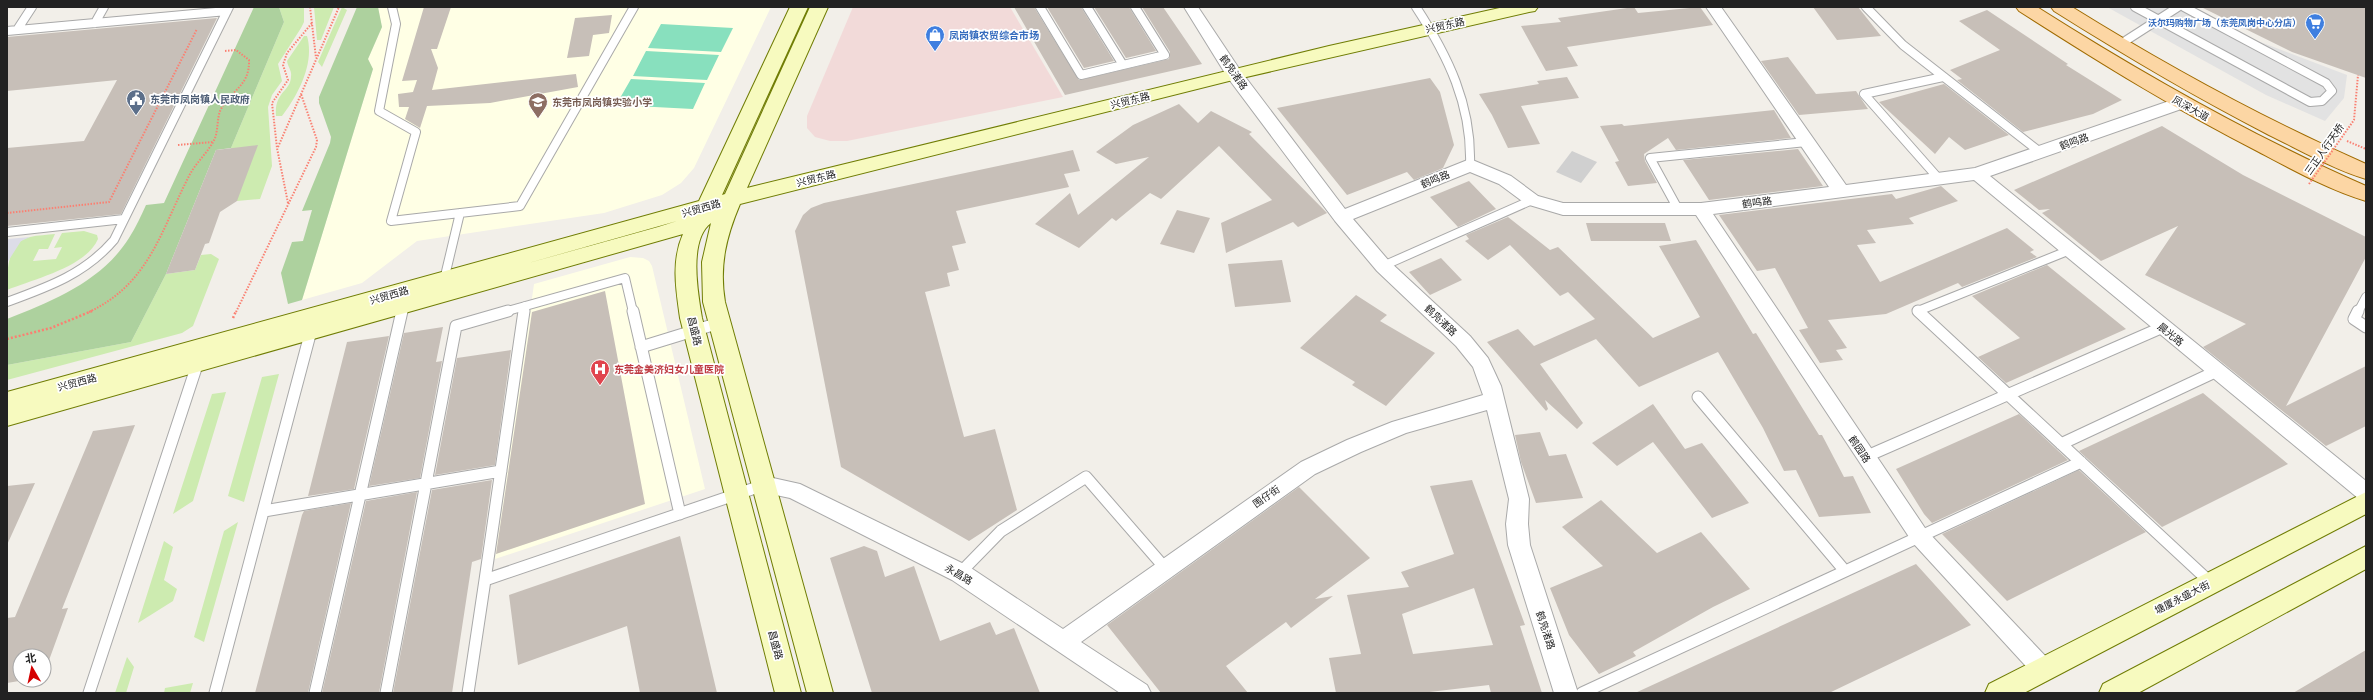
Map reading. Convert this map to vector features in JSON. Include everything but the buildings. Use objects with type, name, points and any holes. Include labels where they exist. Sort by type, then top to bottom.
[{"type":"main road","name":"凤深大道","points":[[2025,7],[2119,67],[2181,103],[2252,140],[2366,194]]},
{"type":"main road","name":"凤深大道","points":[[2060,7],[2119,45],[2213,98],[2366,172]]},
{"type":"street","name":"昌盛路","points":[[788,693],[694,331],[686,283],[685,266],[688,248],[799,7]]},
{"type":"street","points":[[819,7],[713,244],[711,264],[714,302],[719,323],[820,693]]},
{"type":"street","name":"鹤凫渚路","points":[[1191,7],[1234,74],[1341,217],[1383,266],[1472,352],[1481,363],[1491,386],[1495,400],[1519,499],[1517,524],[1520,545],[1566,693]]},
{"type":"street","name":"兴贸东路","points":[[732,199],[1234,74],[1430,28],[1529,7]]},
{"type":"street","points":[[1713,7],[1841,191]]},
{"type":"street","name":"鹤鸣路","points":[[1341,217],[1470,165],[1504,180],[1532,200],[1563,209],[1701,209],[1977,174],[2181,103]]},
{"type":"street","name":"晨光路","points":[[1977,174],[2366,494]]},
{"type":"street","name":"兴贸西路","points":[[7,401],[200,355],[312,324],[703,214],[732,199]]},
{"type":"street","name":"鹤园路","points":[[1701,209],[1865,457],[1920,537],[2043,669]]},
{"type":"street","name":"兴贸西路","points":[[405,298],[444,280],[703,214]]},
{"type":"street","name":"兴贸西路","points":[[7,417],[200,355]]},
{"type":"street","name":"围仔街","points":[[1062,642],[1308,468],[1350,445],[1446,412],[1495,400]]},
{"type":"street","name":"永昌路","points":[[764,485],[793,490],[960,573],[1139,693]]},
{"type":"street","name":"塘厦永盛大街","points":[[1998,693],[2366,502]]},
{"type":"street","points":[[2112,693],[2363,563]]},
{"type":"lane","points":[[17,30],[32,7]]},
{"type":"lane","points":[[95,23],[104,7]]},
{"type":"lane","points":[[392,7],[396,24],[380,111],[416,132],[391,221],[520,206],[634,7]]},
{"type":"lane","points":[[1040,7],[1081,75],[1165,55],[1135,7]]},
{"type":"lane","points":[[1087,7],[1123,65]]},
{"type":"lane","points":[[1416,7],[1430,28],[1460,89],[1472,147],[1470,165]]},
{"type":"lane","points":[[1866,7],[1903,45],[2040,152]]},
{"type":"lane","points":[[2135,7],[2310,102],[2322,101],[2332,91],[2326,83],[2184,7]]},
{"type":"lane","points":[[2119,45],[2178,7]]},
{"type":"lane","points":[[7,31],[228,9]]},
{"type":"lane","points":[[7,302],[66,279],[96,261],[114,240],[228,9]]},
{"type":"lane","points":[[1939,179],[1864,94],[1943,77]]},
{"type":"lane","points":[[1678,209],[1650,158],[1806,142]]},
{"type":"lane","points":[[1383,266],[1532,200]]},
{"type":"lane","points":[[444,280],[460,213]]},
{"type":"lane","points":[[7,232],[124,219]]},
{"type":"lane","points":[[2070,250],[1918,311],[2210,582]]},
{"type":"lane","points":[[386,693],[456,326],[625,278],[680,514]]},
{"type":"lane","points":[[2366,297],[2354,319],[2366,328]]},
{"type":"lane","points":[[315,693],[405,298]]},
{"type":"lane","points":[[468,693],[525,306]]},
{"type":"lane","points":[[641,347],[719,323]]},
{"type":"lane","points":[[216,693],[312,324]]},
{"type":"lane","points":[[1865,457],[2163,327]]},
{"type":"lane","points":[[89,693],[200,355]]},
{"type":"lane","points":[[2061,444],[2217,371]]},
{"type":"lane","points":[[1698,397],[1845,571]]},
{"type":"lane","points":[[1582,693],[2081,462]]},
{"type":"lane","points":[[264,511],[501,471]]},
{"type":"lane","points":[[960,573],[1001,531],[1086,477],[1165,568]]},
{"type":"lane","points":[[485,580],[764,485]]},
{"type":"path","points":[[310,7],[316,60]]},
{"type":"path","points":[[277,148],[339,7]]},
{"type":"path","points":[[288,203],[277,148],[272,103],[288,80],[284,68],[284,59],[294,43],[312,23]]},
{"type":"path","points":[[7,213],[109,202],[198,28],[190,29]]},
{"type":"path","points":[[7,339],[47,329],[77,319],[105,305],[125,290],[138,276],[155,250],[195,164],[213,142],[222,109],[243,85],[248,77],[250,67],[249,60],[236,50],[184,55]]},
{"type":"path","name":"三正人行天桥","points":[[2310,184],[2354,120],[2358,76]]},
{"type":"path","points":[[233,318],[317,140],[301,94]]},
{"type":"shaded area","name":"东莞市凤岗镇实验小学","points":[[378,7],[771,7],[694,168],[681,183],[662,195],[604,213],[417,241],[362,283],[302,300],[373,69],[368,59],[382,27]]},
{"type":"shaded area","name":"凤岗镇农贸综合市场","points":[[853,7],[1010,7],[1063,97],[847,141],[830,141],[815,137],[807,128],[807,116]]},
{"type":"shaded area","points":[[2107,7],[2192,7],[2255,40],[2347,75],[2344,98],[2325,121],[2266,95]]},
{"type":"shaded area","points":[[1572,151],[1597,162],[1581,183],[1556,172]]},
{"type":"shaded area","points":[[30,237],[21,241],[7,263],[7,239]]},
{"type":"shaded area","name":"东莞金美济妇女儿童医院","points":[[630,257],[643,258],[649,261],[652,266],[705,489],[495,559],[534,284]]},
{"type":"green space","points":[[254,7],[279,7],[284,22],[231,148],[216,150],[166,274],[131,342],[7,365],[7,319],[59,297],[91,278],[118,253],[132,234],[146,205],[164,203]]},
{"type":"green space","points":[[279,7],[304,7],[304,22],[278,64],[282,81],[272,95],[268,107],[272,166],[260,199],[237,201],[231,148],[284,22]]},
{"type":"green space","points":[[314,7],[334,7],[321,40],[317,40]]},
{"type":"green space","points":[[342,7],[347,10],[322,67],[318,62]]},
{"type":"green space","points":[[357,7],[378,7],[382,27],[368,59],[373,69],[302,300],[288,304],[281,273],[292,242],[303,241],[312,210],[302,211],[330,143],[331,137],[319,103],[319,97]]},
{"type":"green space","points":[[661,24],[733,28],[721,52],[648,48]]},
{"type":"green space","points":[[304,36],[307,36],[309,57],[304,78],[288,108],[282,116],[276,116],[278,101],[290,81],[291,72],[287,61]]},
{"type":"green space","points":[[646,51],[719,55],[707,80],[633,76]]},
{"type":"green space","points":[[631,79],[705,83],[693,109],[616,105]]},
{"type":"green space","points":[[84,231],[97,235],[98,239],[92,249],[83,257],[58,271],[7,290],[7,274],[10,258],[17,245],[22,240],[33,236],[55,234],[48,249],[39,249],[33,261],[56,259],[62,247],[54,248],[62,233]]},
{"type":"green space","points":[[211,254],[219,259],[193,326],[182,333],[7,380],[7,365],[131,342],[166,274],[195,270],[201,255]]},
{"type":"green space","points":[[279,374],[244,502],[228,496],[262,377]]},
{"type":"green space","points":[[226,392],[193,501],[173,514],[212,394]]},
{"type":"green space","points":[[238,522],[204,642],[194,637],[224,531]]},
{"type":"green space","points":[[164,541],[173,547],[164,580],[177,589],[173,601],[138,623]]},
{"type":"green space","points":[[127,657],[134,667],[126,693],[115,693]]},
{"type":"green space","points":[[193,683],[190,693],[164,693],[165,688]]},
{"type":"place","name":"沃尔玛购物广场（东莞凤岗中心分店）","points":[[2315,40]]},
{"type":"place","name":"凤岗镇农贸综合市场","points":[[935,52]]},
{"type":"place","name":"东莞市凤岗镇人民政府","points":[[136,116]]},
{"type":"place","name":"东莞市凤岗镇实验小学","points":[[538,119]]},
{"type":"place","name":"东莞金美济妇女儿童医院","points":[[600,386]]}]
